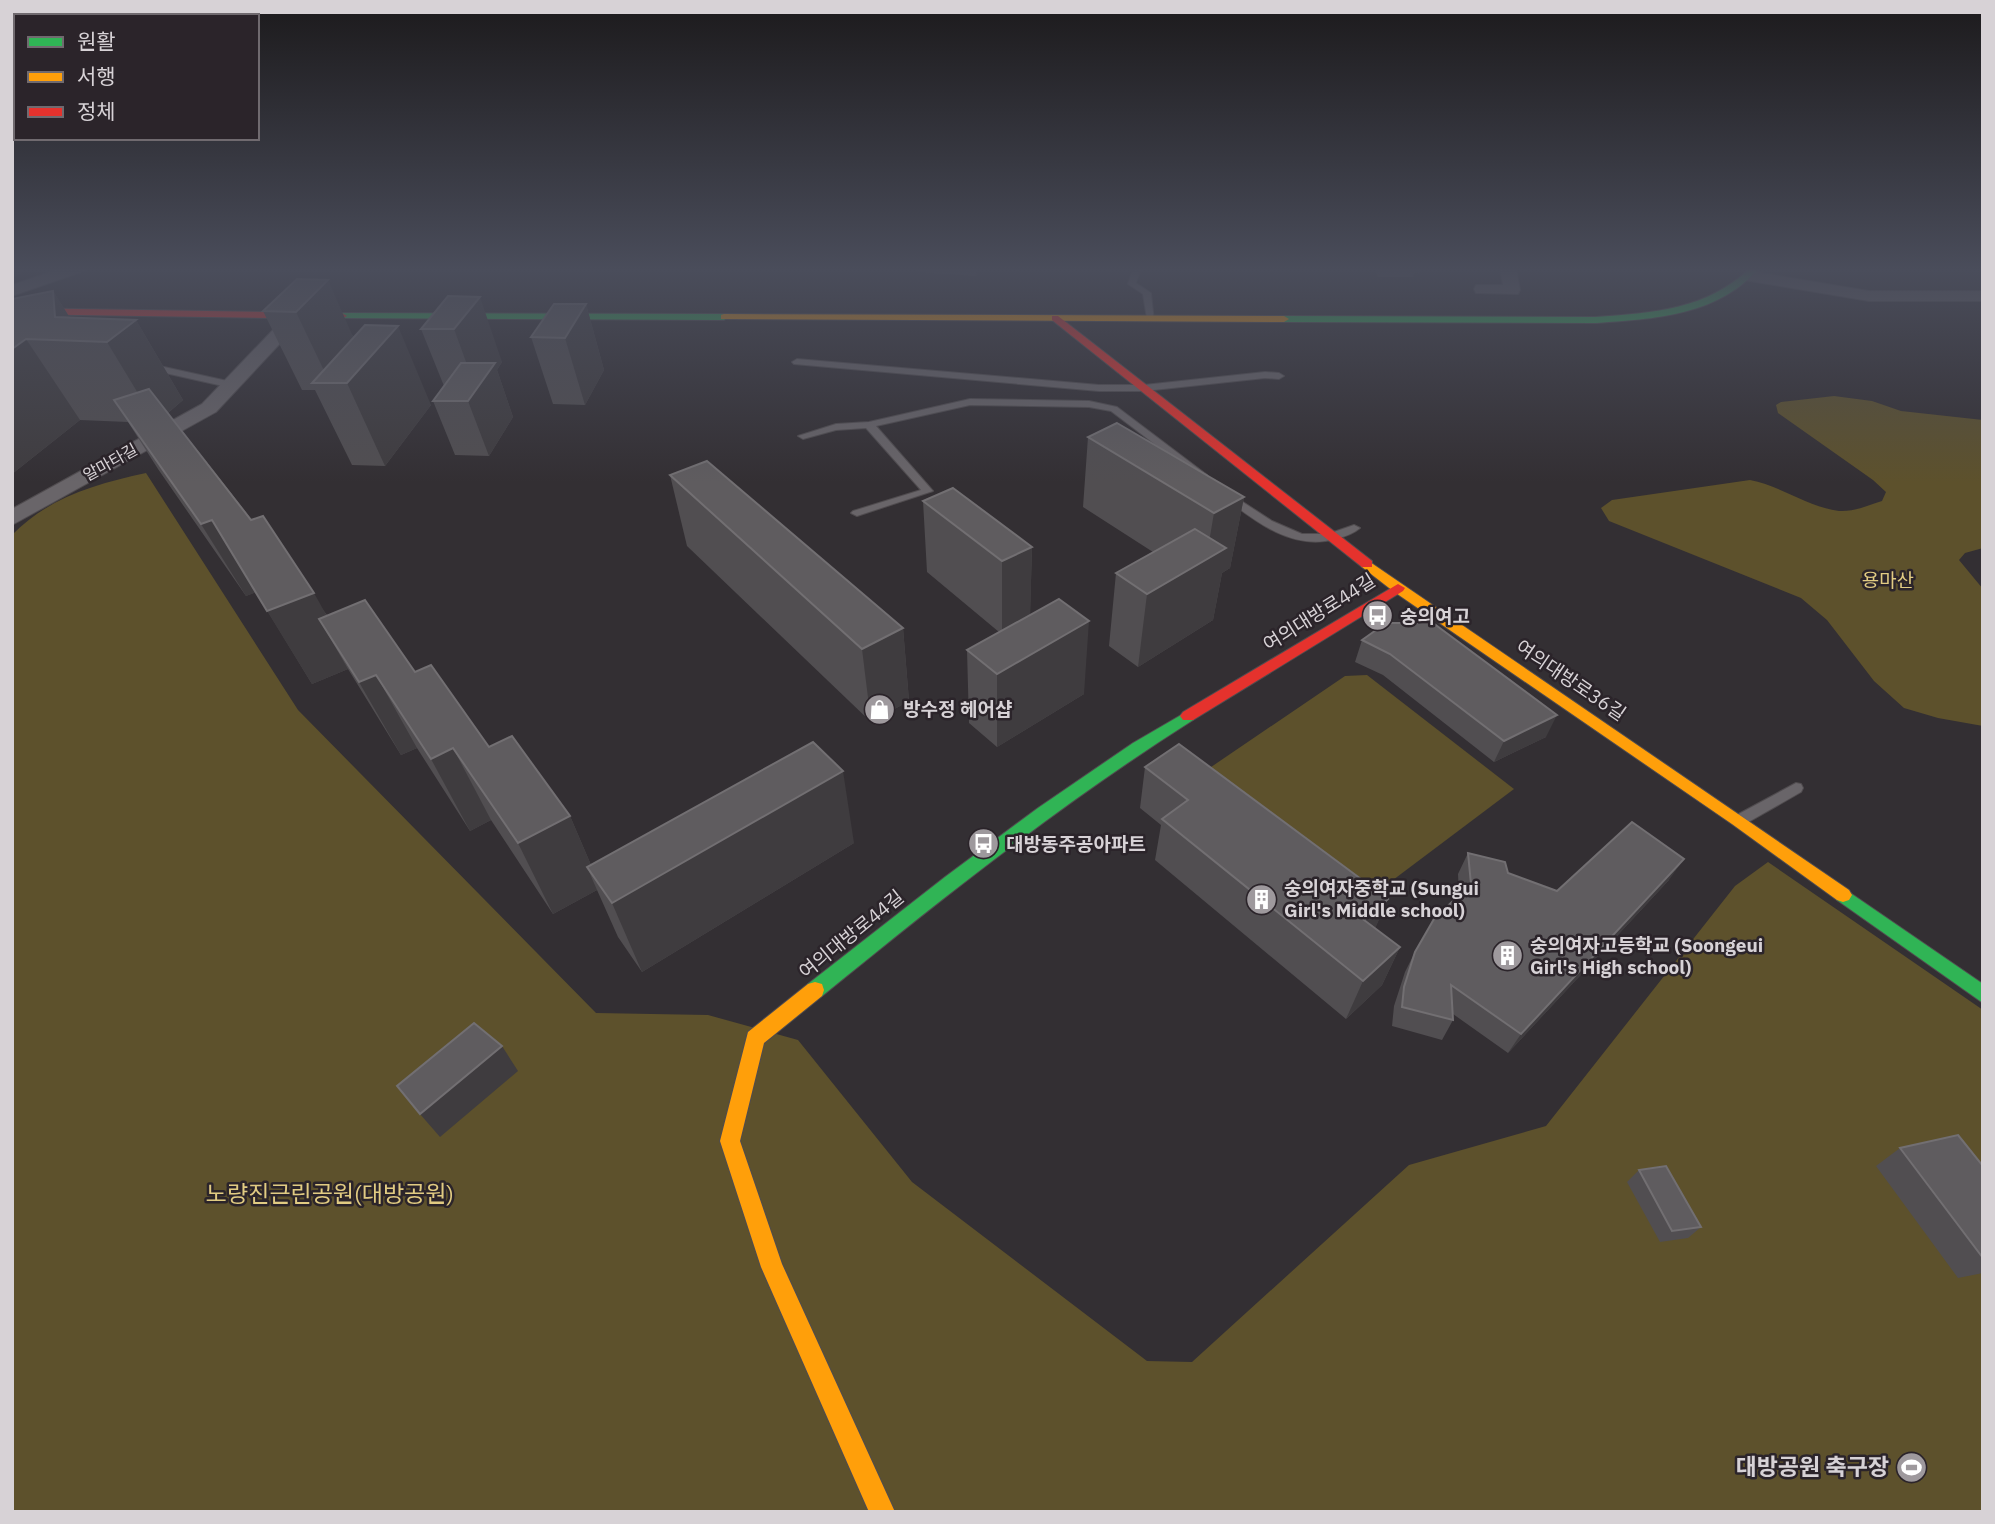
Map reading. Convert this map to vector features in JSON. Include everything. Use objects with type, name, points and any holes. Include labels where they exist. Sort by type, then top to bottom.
[{"type":"street","name":"알마타길","points":[[12,518],[209,408],[275,339]]},
{"type":"street","name":"여의대방로36길","points":[[1082,339],[1398,587],[1738,820],[1983,995]]},
{"type":"street","name":"여의대방로44길","points":[[883,1512],[772,1267],[730,1141],[755,1038],[957,876],[1120,757],[1398,587]]},
{"type":"lane","points":[[797,362],[1099,388],[1144,388],[1265,375],[1279,376]]},
{"type":"lane","points":[[141,365],[232,386]]},
{"type":"lane","points":[[803,436],[829,428],[854,424],[869,425],[971,402],[1090,404],[1114,409],[1261,518],[1289,533],[1311,539],[1334,537],[1354,528]]},
{"type":"lane","points":[[857,513],[928,491],[869,425]]},
{"type":"lane","points":[[1738,820],[1796,788]]},
{"type":"green space","name":"용마산","points":[[1834,396],[1872,401],[1901,411],[1983,420],[1983,548],[1965,553],[1959,560],[1983,589],[1983,726],[1938,718],[1904,708],[1874,681],[1827,620],[1801,598],[1609,521],[1601,508],[1612,500],[1750,480],[1839,511],[1882,501],[1886,492],[1873,480],[1778,413],[1776,405],[1781,402]]},
{"type":"green space","name":"노량진근린공원(대방공원)","points":[[146,473],[298,710],[596,1013],[708,1015],[798,1040],[912,1182],[1147,1361],[1192,1362],[1409,1165],[1546,1126],[1735,886],[1768,862],[1983,1010],[1983,1512],[12,1512],[12,535],[42,511],[74,494]]},
{"type":"green space","points":[[1367,675],[1514,789],[1377,892],[1186,784],[1345,676]]},
{"type":"building","points":[[12,339],[26,339],[12,349]]},
{"type":"building","points":[[29,339],[111,339],[107,342]]},
{"type":"building","points":[[352,339],[386,339],[347,383],[312,383]]},
{"type":"building","points":[[461,363],[495,363],[468,401],[433,401]]},
{"type":"building","points":[[149,389],[251,520],[263,516],[314,593],[267,611],[212,520],[201,524],[114,400]]},
{"type":"building","points":[[1117,423],[1244,497],[1214,513],[1088,437]]},
{"type":"building","points":[[707,461],[903,628],[862,649],[670,475]]},
{"type":"building","points":[[953,488],[1032,547],[1002,561],[923,501]]},
{"type":"building","points":[[1195,529],[1226,548],[1147,594],[1116,573]]},
{"type":"building","points":[[1059,599],[1089,621],[997,674],[967,650]]},
{"type":"building","points":[[365,600],[415,672],[431,665],[489,747],[512,736],[570,816],[518,843],[453,748],[431,759],[376,675],[359,682],[319,619]]},
{"type":"building","points":[[1386,623],[1433,623],[1557,715],[1504,741],[1390,654],[1362,640]]},
{"type":"building","points":[[813,742],[843,771],[612,903],[587,867]]},
{"type":"building","points":[[1179,744],[1388,899],[1364,920],[1400,947],[1363,981],[1162,819],[1188,800],[1145,767]]},
{"type":"building","name":"숭의여자고등학교 (Soongeui Girl's High school)","points":[[1632,822],[1684,859],[1521,1034],[1451,985],[1453,1020],[1402,1007],[1404,987],[1415,952],[1434,919],[1471,884],[1468,853],[1505,862],[1508,873],[1557,891]]},
{"type":"building","points":[[474,1023],[502,1046],[420,1114],[397,1086]]},
{"type":"building","points":[[1958,1135],[1983,1166],[1983,1258],[1900,1148]]},
{"type":"building","points":[[1666,1166],[1701,1227],[1672,1231],[1639,1170]]},
{"type":"traffic: fast","points":[[815,990],[1044,812],[1188,716]]},
{"type":"traffic: fast","points":[[1843,895],[1983,995]]},
{"type":"traffic: slow","points":[[1367,564],[1843,895]]},
{"type":"traffic: slow","points":[[815,990],[755,1038],[730,1141],[772,1267],[882,1512]]},
{"type":"traffic: jam","points":[[1082,339],[1367,564]]},
{"type":"traffic: jam","points":[[1188,716],[1398,588]]},
{"type":"place","name":"숭의여고","points":[[1377,616]]},
{"type":"place","name":"방수정 헤어샵","points":[[880,709]]},
{"type":"place","name":"대방동주공아파트","points":[[983,844]]},
{"type":"place","name":"숭의여자중학교 (Sungui Girl's Middle school)","points":[[1261,899]]},
{"type":"place","name":"숭의여자고등학교 (Soongeui Girl's High school)","points":[[1507,956]]},
{"type":"place","name":"대방공원 축구장","points":[[1912,1467]]}]
